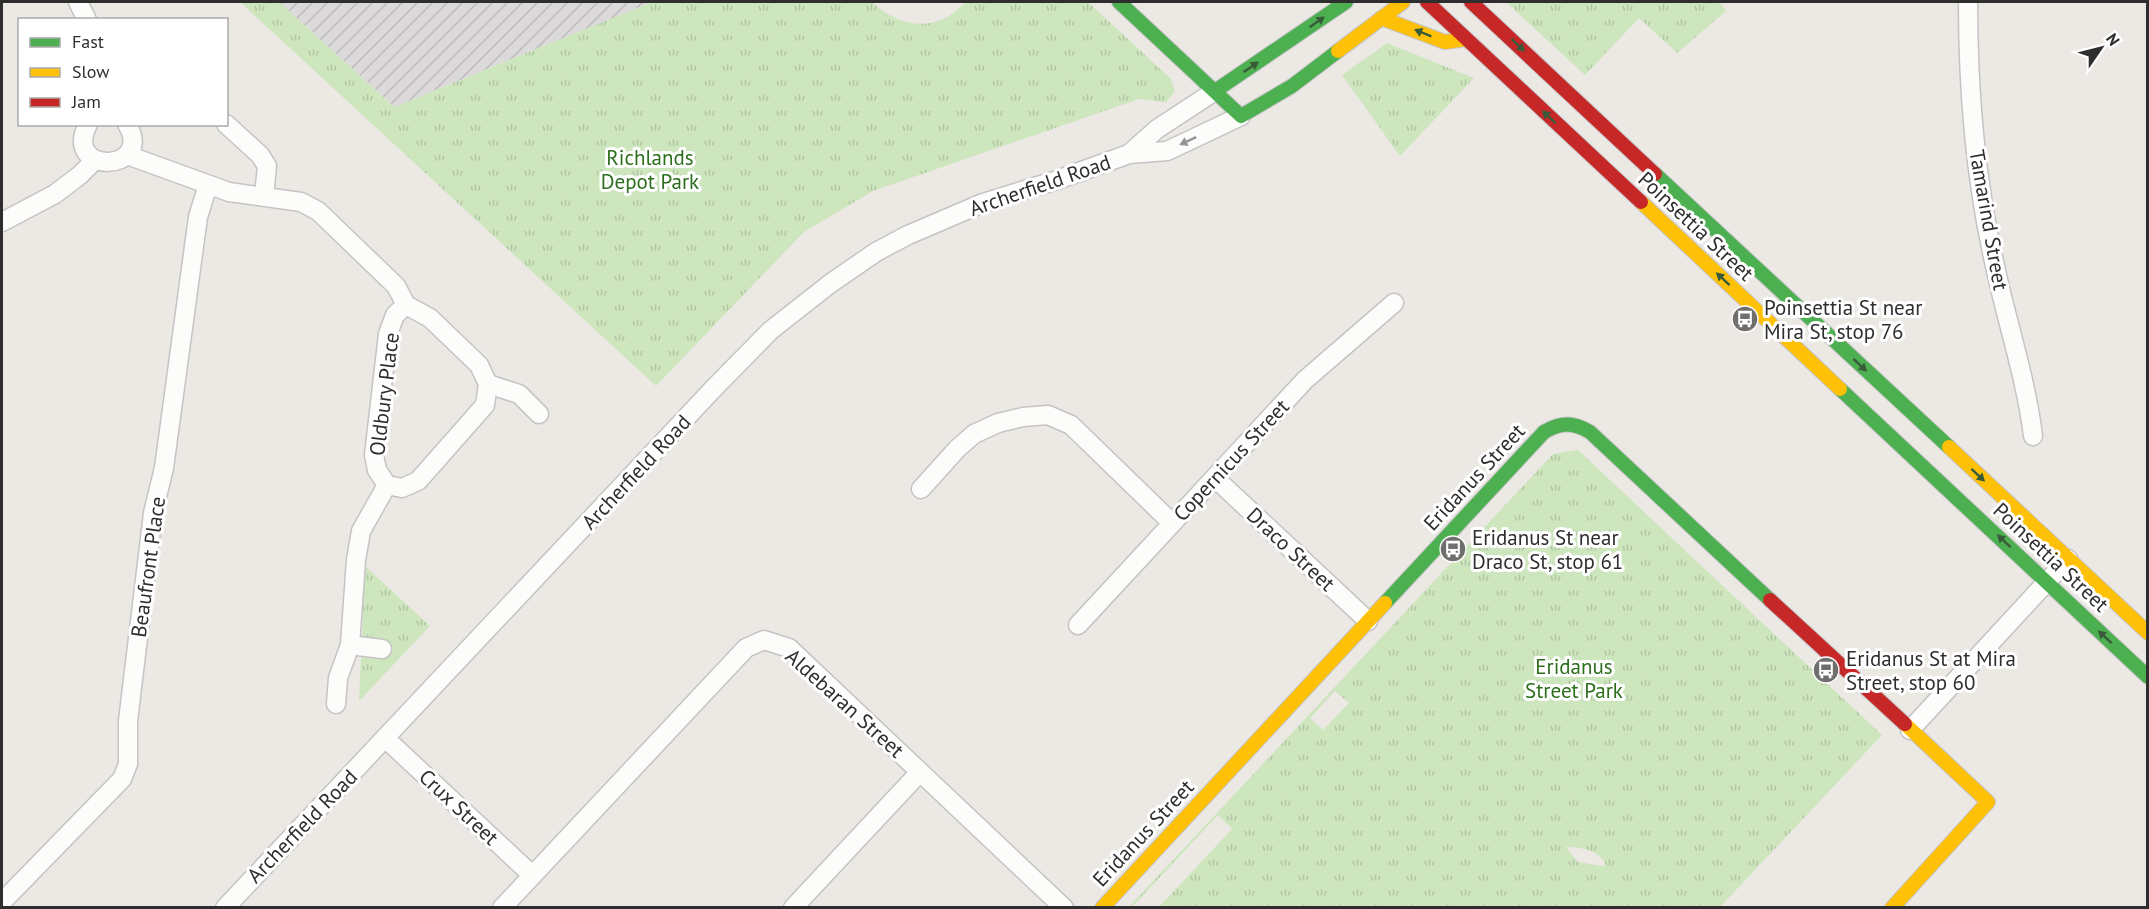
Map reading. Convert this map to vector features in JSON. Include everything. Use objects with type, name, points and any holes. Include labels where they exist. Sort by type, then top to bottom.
[{"type":"main road","points":[[1119,2],[1241,116]]},
{"type":"main road","name":"Archerfield Road","points":[[1215,91],[1346,2]]},
{"type":"main road","name":"Archerfield Road","points":[[1241,116],[1292,86],[1402,2]]},
{"type":"main road","name":"Poinsettia Street","points":[[1427,2],[2148,677]]},
{"type":"main road","name":"Poinsettia Street","points":[[1474,3],[2148,633]]},
{"type":"main road","points":[[1381,18],[1445,42],[1466,39]]},
{"type":"main road","name":"Eridanus Street","points":[[1102,908],[1544,432],[1562,423],[1580,425],[1590,432],[1988,802],[1892,908]]},
{"type":"street","points":[[78,2],[86,18]]},
{"type":"street","name":"Tamarind Street","points":[[1968,2],[1972,129],[1982,204],[1995,267],[2029,401],[2033,436]]},
{"type":"street","name":"Archerfield Road","points":[[1129,154],[1157,129],[1215,91]]},
{"type":"street","name":"Archerfield Road","points":[[225,908],[715,387],[771,330],[831,283],[876,252],[945,218],[1129,154],[1167,151],[1241,116]]},
{"type":"street","points":[[87,126],[83,135],[84,144],[88,153],[95,160],[103,163],[112,163],[127,155],[132,136],[128,126]]},
{"type":"street","points":[[228,126],[260,155],[267,166],[264,196]]},
{"type":"street","name":"Oldbury Place","points":[[127,155],[230,192],[301,202],[318,211],[396,286],[406,305],[430,318],[479,365],[488,384],[485,405],[418,481],[402,488],[387,484],[376,470],[374,455],[388,334],[395,315],[406,305]]},
{"type":"street","points":[[2,222],[55,194],[95,160]]},
{"type":"street","name":"Beaufront Place","points":[[2,902],[122,779],[128,764],[128,721],[153,513],[164,468],[198,217],[208,185]]},
{"type":"street","name":"Copernicus Street","points":[[1078,626],[1305,380],[1394,303]]},
{"type":"street","points":[[488,384],[519,394],[539,414]]},
{"type":"street","points":[[921,489],[957,449],[974,434],[998,423],[1048,414],[1071,425],[1173,523]]},
{"type":"street","name":"Draco Street","points":[[1215,478],[1368,621]]},
{"type":"street","name":"Oldbury Place","points":[[336,704],[338,678],[350,645],[356,560],[361,531],[387,484]]},
{"type":"street","points":[[1910,730],[2068,559]]},
{"type":"street","name":"Aldebaran Street","points":[[502,908],[746,648],[764,640],[789,648],[1064,908]]},
{"type":"street","points":[[350,645],[382,649]]},
{"type":"street","name":"Crux Street","points":[[385,738],[532,875]]},
{"type":"street","points":[[793,908],[920,771]]},
{"type":"shaded area","points":[[279,2],[652,2],[394,107]]},
{"type":"green space","name":"Richlands Depot Park","points":[[240,2],[279,2],[394,107],[652,2],[872,2],[895,17],[919,24],[943,19],[965,2],[1088,2],[1171,79],[1175,91],[1166,102],[1139,99],[873,191],[804,232],[656,386]]},
{"type":"green space","points":[[1506,2],[1720,2],[1726,11],[1677,53],[1639,18],[1585,75]]},
{"type":"green space","points":[[1387,43],[1474,78],[1400,156],[1342,75]]},
{"type":"green space","name":"Eridanus Street Park","points":[[1578,450],[1882,735],[1720,907],[1159,907],[1232,829],[1218,815],[1132,907],[1129,907],[1553,454]],"holes":[[[1335,691],[1349,703],[1323,730],[1310,718]],[[1566,847],[1594,853],[1606,865],[1578,862]]]},
{"type":"green space","points":[[365,566],[430,626],[359,701]]},
{"type":"traffic: fast","points":[[1119,2],[1241,116],[1292,86],[1338,51]]},
{"type":"traffic: fast","points":[[1215,91],[1346,2]]},
{"type":"traffic: fast","points":[[1655,174],[1949,447]]},
{"type":"traffic: fast","points":[[1840,389],[2148,677]]},
{"type":"traffic: fast","points":[[1385,603],[1544,432],[1567,424],[1590,432],[1770,600]]},
{"type":"traffic: slow","points":[[1338,51],[1403,2]]},
{"type":"traffic: slow","points":[[1381,18],[1445,42],[1466,39]]},
{"type":"traffic: slow","points":[[1641,202],[1840,389]]},
{"type":"traffic: slow","points":[[1949,447],[2148,633]]},
{"type":"traffic: slow","points":[[1102,908],[1385,603]]},
{"type":"traffic: slow","points":[[1892,908],[1988,802],[1905,724]]},
{"type":"traffic: jam","points":[[1427,2],[1641,202]]},
{"type":"traffic: jam","points":[[1471,2],[1655,174]]},
{"type":"traffic: jam","points":[[1770,600],[1905,724]]},
{"type":"place","name":"Poinsettia St near Mira St, stop 76","points":[[1745,319]]},
{"type":"place","name":"Eridanus St near Draco St, stop 61","points":[[1453,549]]},
{"type":"place","name":"Eridanus St at Mira Street, stop 60","points":[[1826,670]]}]
